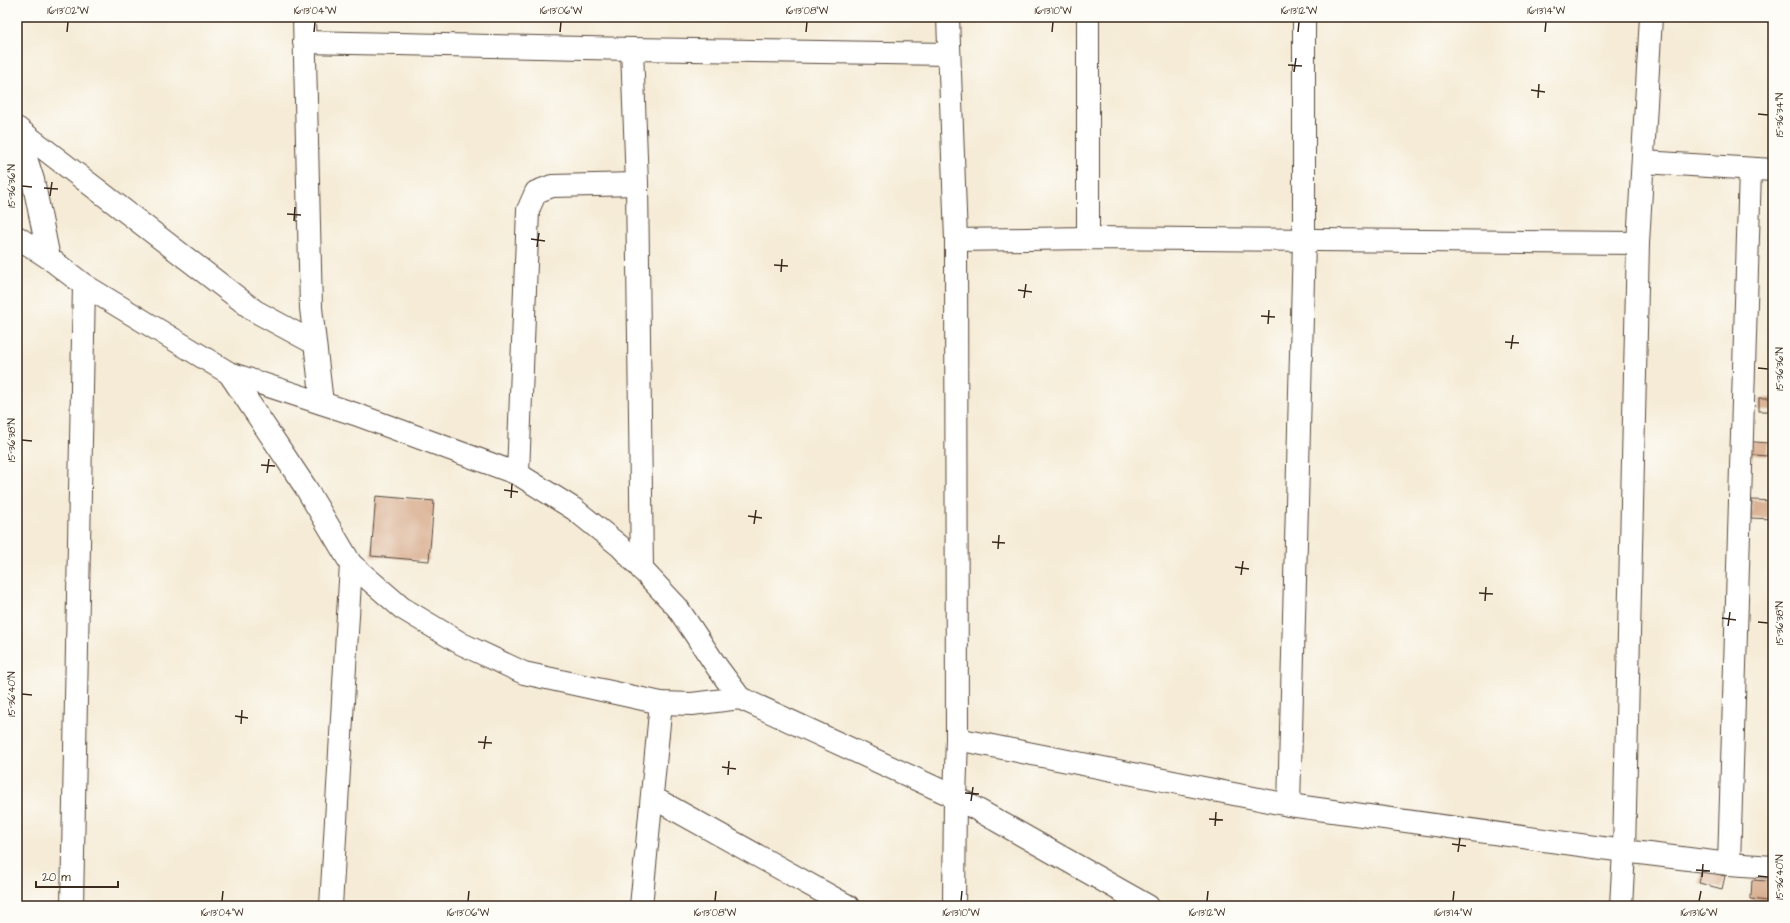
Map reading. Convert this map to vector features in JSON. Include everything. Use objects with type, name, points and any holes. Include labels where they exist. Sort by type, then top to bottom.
[{"type":"street","points":[[304,17],[311,308],[322,403]]},
{"type":"street","points":[[948,17],[956,240],[957,738],[954,906]]},
{"type":"street","points":[[1088,17],[1088,238]]},
{"type":"street","points":[[1289,805],[1304,241],[1304,17]]},
{"type":"street","points":[[1621,906],[1624,851],[1638,243],[1651,17]]},
{"type":"street","points":[[304,42],[632,50],[949,54]]},
{"type":"street","points":[[632,50],[637,184],[642,570]]},
{"type":"street","points":[[17,129],[255,311],[314,343]]},
{"type":"street","points":[[17,129],[34,180],[49,258]]},
{"type":"street","points":[[1643,162],[1750,170],[1773,170]]},
{"type":"street","points":[[1729,864],[1750,170]]},
{"type":"street","points":[[518,474],[528,210],[536,192],[552,186],[637,184]]},
{"type":"street","points":[[17,237],[49,258],[84,286],[230,373],[322,403],[518,474],[574,509],[621,547],[677,607],[717,667],[740,698],[955,797],[1148,906]]},
{"type":"street","points":[[956,240],[1088,238],[1638,243]]},
{"type":"street","points":[[72,906],[84,286]]},
{"type":"street","points":[[230,373],[306,488],[351,564],[402,608],[462,644],[524,673],[661,703],[692,704],[740,698]]},
{"type":"street","points":[[331,906],[351,564]]},
{"type":"street","points":[[641,906],[661,703]]},
{"type":"street","points":[[957,738],[1289,805],[1624,851],[1729,864],[1773,867]]},
{"type":"street","points":[[652,797],[848,906]]},
{"type":"building","points":[[1759,398],[1773,398],[1773,411],[1759,411]]},
{"type":"building","points":[[1742,441],[1768,443],[1767,456],[1742,454]]},
{"type":"building","points":[[376,496],[434,501],[429,561],[371,556]]},
{"type":"building","points":[[1752,500],[1773,501],[1773,519],[1751,518]]},
{"type":"building","points":[[1702,870],[1725,876],[1722,889],[1699,883]]},
{"type":"building","points":[[1752,880],[1768,881],[1767,901],[1751,899]]}]
